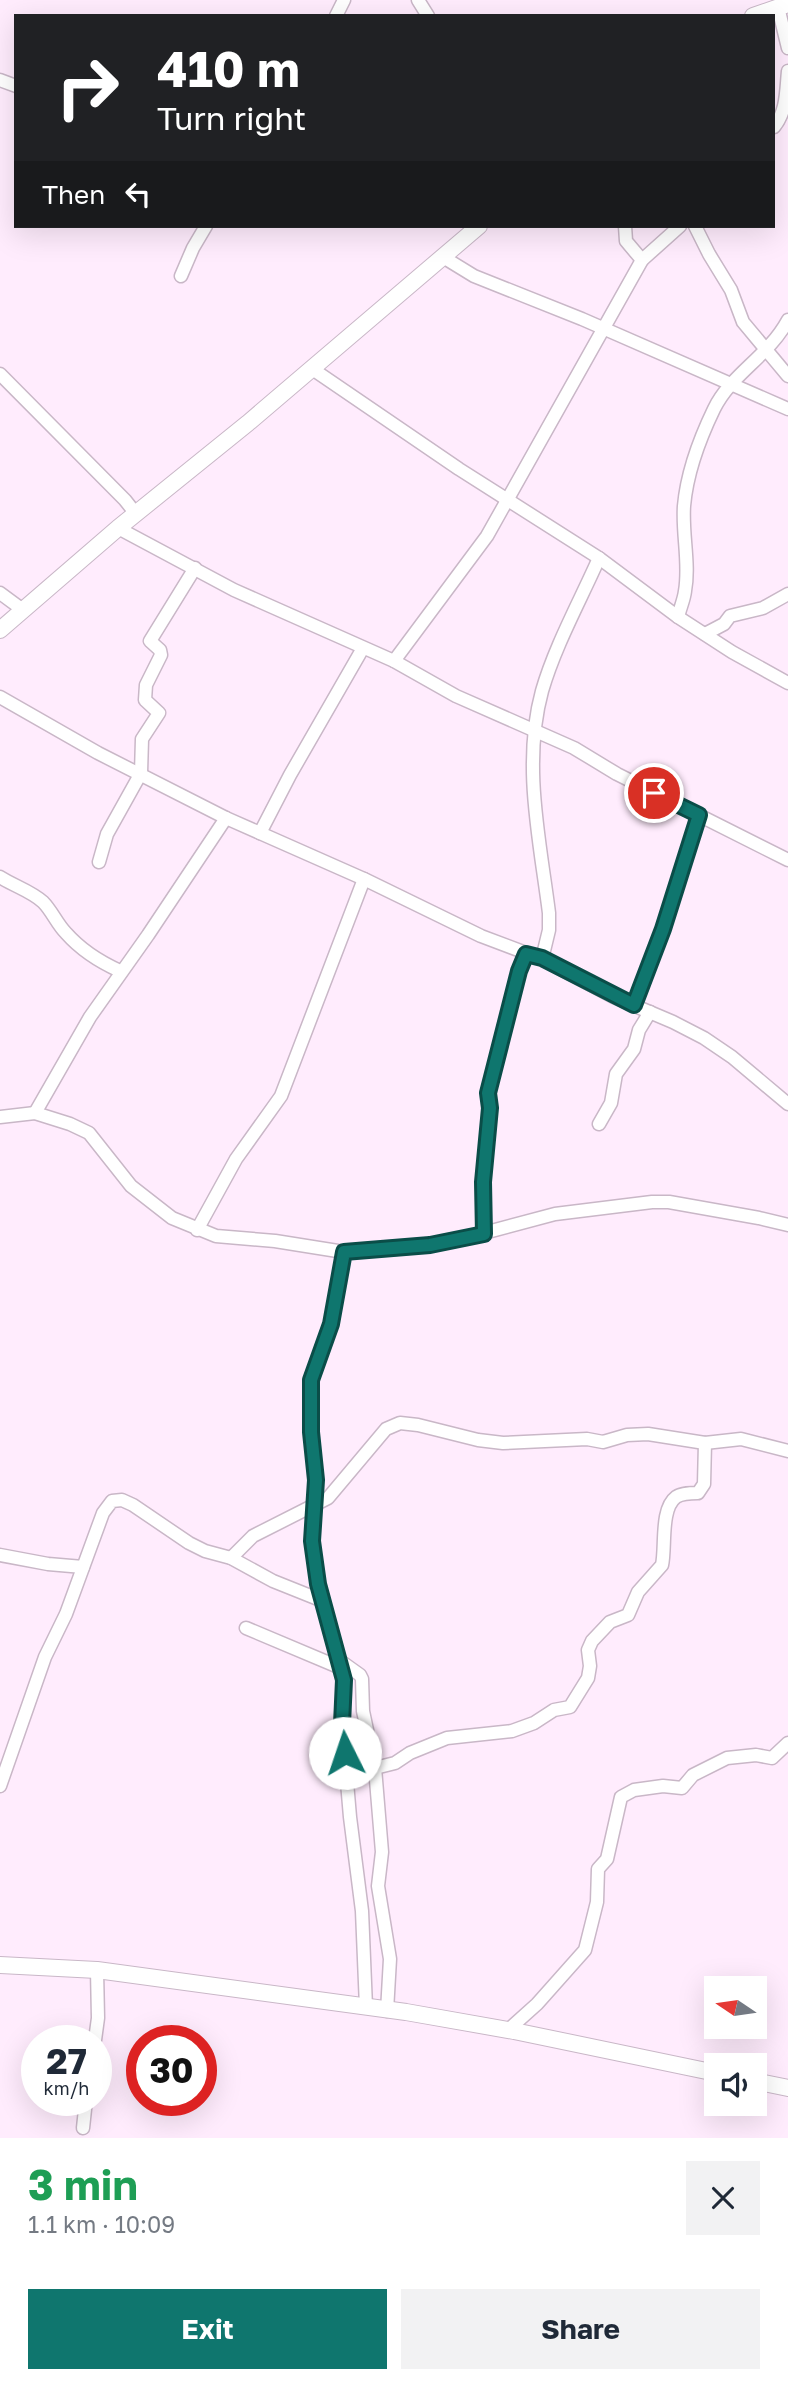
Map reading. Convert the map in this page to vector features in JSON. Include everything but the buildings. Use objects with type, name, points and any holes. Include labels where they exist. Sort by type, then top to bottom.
[{"type":"main road","points":[[758,14],[783,5]]},
{"type":"main road","points":[[0,630],[477,228]]},
{"type":"main road","points":[[0,1965],[97,1970],[406,2012],[704,2071]]},
{"type":"main road","points":[[767,2084],[788,2088]]},
{"type":"street","points":[[783,5],[788,48]]},
{"type":"street","points":[[775,126],[786,105],[788,71]]},
{"type":"street","points":[[181,276],[205,228]]},
{"type":"street","points":[[625,228],[626,241],[642,260]]},
{"type":"street","points":[[394,661],[487,536],[642,260],[678,228]]},
{"type":"street","points":[[696,228],[731,290],[743,323],[788,376]]},
{"type":"street","points":[[443,257],[474,276],[582,319],[788,409]]},
{"type":"street","points":[[678,617],[685,591],[684,507],[690,472],[711,416],[730,384],[767,351],[788,320]]},
{"type":"street","points":[[311,368],[459,469],[599,558],[678,617],[732,652],[788,683]]},
{"type":"street","points":[[0,374],[136,514]]},
{"type":"street","points":[[118,528],[234,590],[394,661],[456,696],[574,748],[617,774],[788,860]]},
{"type":"street","points":[[542,958],[549,930],[549,914],[534,806],[535,730],[542,690],[551,665],[599,558]]},
{"type":"street","points":[[99,862],[107,834],[141,773],[142,739],[159,713],[145,700],[146,685],[161,655],[160,650],[150,641],[195,568]]},
{"type":"street","points":[[0,593],[23,610]]},
{"type":"street","points":[[705,634],[724,624],[730,616],[762,608],[788,594]]},
{"type":"street","points":[[260,833],[363,648]]},
{"type":"street","points":[[0,697],[98,753],[226,818],[364,879],[481,936],[542,958],[704,1038],[732,1056],[788,1104]]},
{"type":"street","points":[[634,1005],[663,929],[699,815]]},
{"type":"street","points":[[35,1113],[58,1069],[120,971],[148,935],[226,818]]},
{"type":"street","points":[[0,877],[16,888],[30,892],[43,902],[66,934],[79,946],[106,965],[120,971]]},
{"type":"street","points":[[197,1230],[236,1159],[281,1096],[364,879]]},
{"type":"street","points":[[484,1234],[483,1182],[490,1108],[488,1093],[519,971],[526,954]]},
{"type":"street","points":[[598,1124],[611,1103],[616,1074],[634,1049],[639,1030],[650,1012]]},
{"type":"street","points":[[0,1116],[35,1113],[89,1133],[131,1186],[172,1218],[216,1236],[275,1241],[344,1252],[430,1245],[484,1234],[555,1214],[652,1202],[669,1202],[759,1218],[788,1226]]},
{"type":"street","points":[[344,1252],[331,1324],[311,1380],[311,1432],[316,1480],[312,1541],[323,1601],[344,1680],[342,1724],[362,1911],[366,2007]]},
{"type":"street","points":[[231,1558],[253,1536],[328,1498],[386,1429],[393,1425],[418,1425],[478,1440],[503,1443],[587,1439],[603,1442],[627,1435],[648,1434],[705,1443],[741,1438],[788,1451]]},
{"type":"street","points":[[375,1768],[395,1763],[447,1738],[512,1731],[534,1723],[554,1710],[573,1705],[589,1674],[588,1650],[592,1641],[610,1622],[628,1615],[638,1592],[663,1565],[663,1542],[670,1504],[678,1495],[698,1493],[701,1490],[704,1484],[705,1443]]},
{"type":"street","points":[[0,1786],[45,1657],[66,1614],[103,1513],[112,1501],[122,1500],[189,1544],[231,1558],[272,1581],[323,1601]]},
{"type":"street","points":[[0,1555],[83,1567]]},
{"type":"street","points":[[246,1628],[340,1664],[360,1675],[362,1679],[363,1711],[375,1768],[382,1852],[378,1886],[390,1959],[387,2011]]},
{"type":"street","points":[[508,2030],[537,2004],[585,1950],[597,1902],[598,1869],[607,1859],[621,1797],[634,1790],[663,1786],[682,1788],[694,1775],[720,1761],[756,1755],[772,1758],[788,1743]]},
{"type":"street","points":[[97,1970],[97,2025]]},
{"type":"street","points":[[83,2128],[84,2116]]},
{"type":"route","points":[[345,1753],[342,1724],[344,1680],[318,1584],[312,1541],[316,1480],[311,1432],[311,1380],[331,1324],[344,1252],[430,1245],[484,1234],[483,1182],[490,1108],[488,1093],[519,971],[526,954],[542,958],[634,1005],[663,929],[699,815],[654,793]]}]
